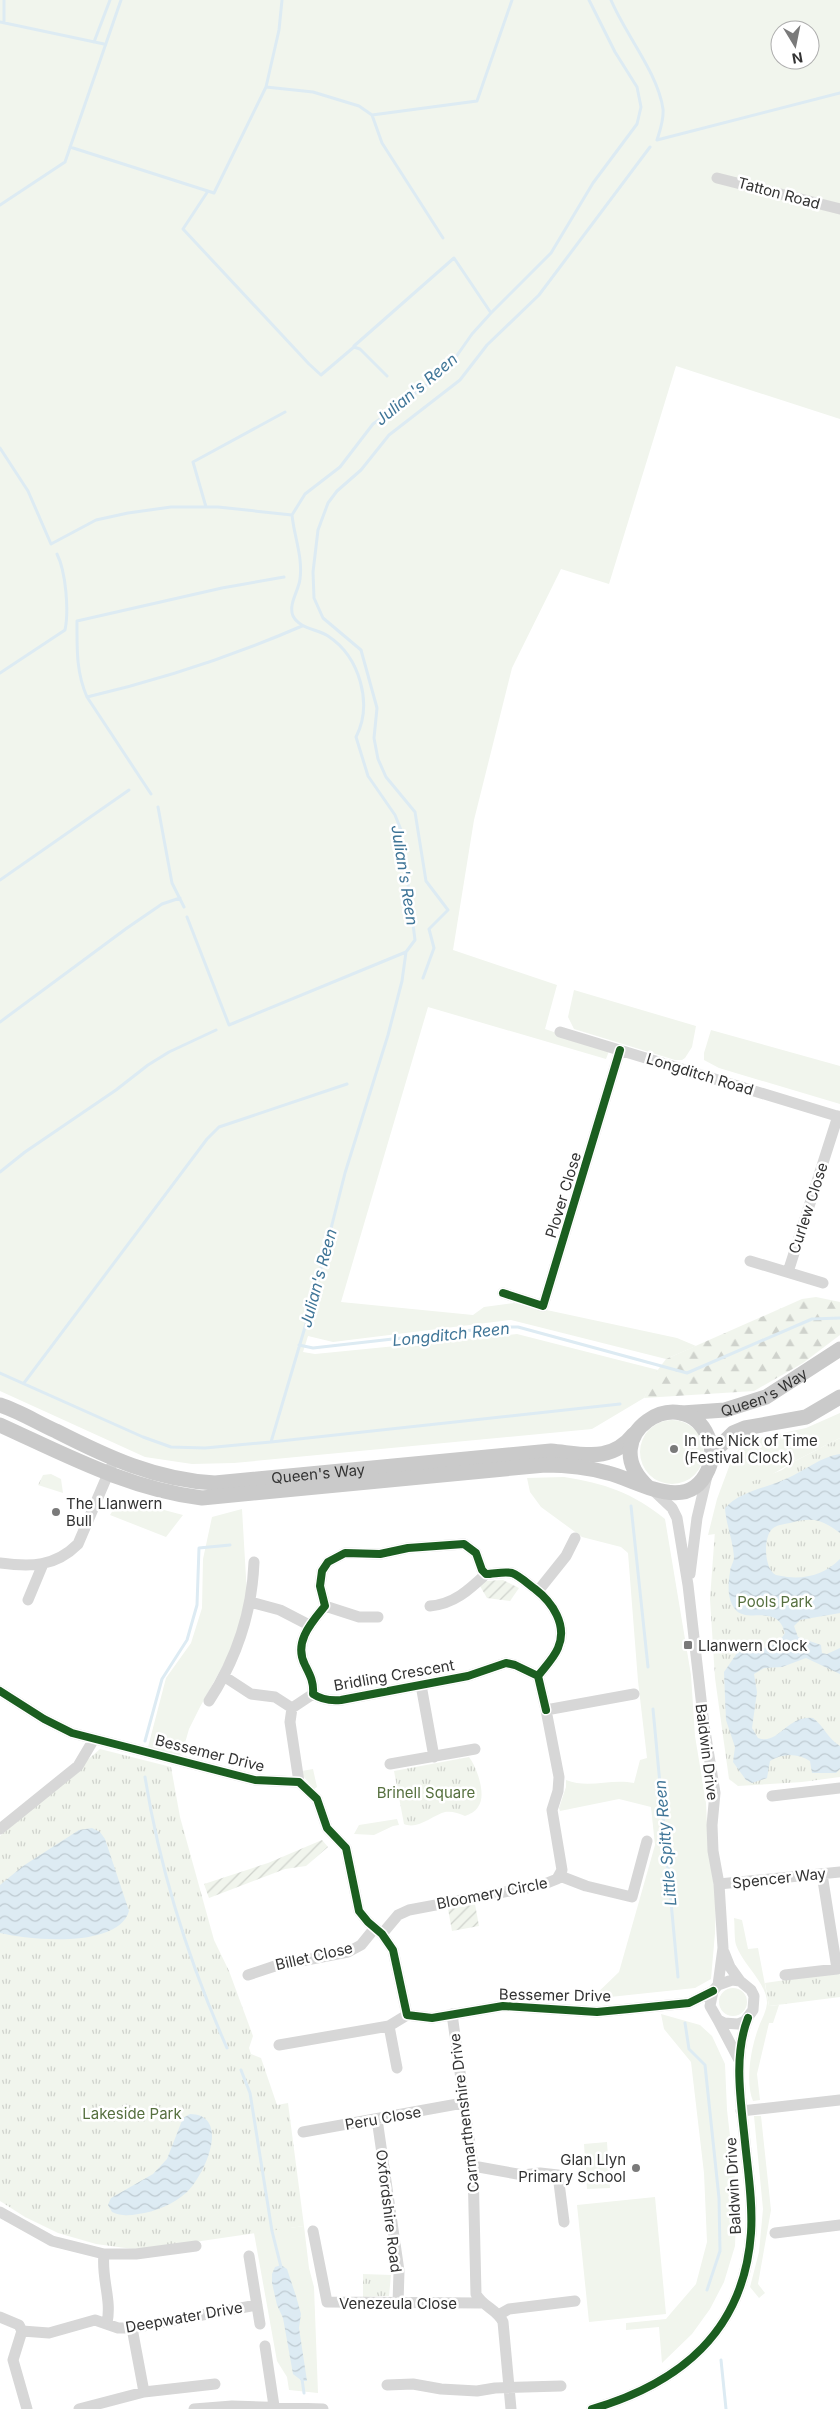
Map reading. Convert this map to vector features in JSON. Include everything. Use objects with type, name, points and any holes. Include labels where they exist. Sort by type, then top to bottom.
[{"type":"main road","name":"Queen's Way","points":[[0,1405],[114,1460],[157,1474],[193,1482],[215,1483],[551,1451],[595,1454],[612,1453],[625,1446],[640,1426],[658,1414],[725,1410],[766,1397],[840,1349]]},
{"type":"main road","name":"Queen's Way","points":[[712,1454],[734,1433],[744,1428],[806,1417],[840,1397]]},
{"type":"main road","points":[[680,1413],[699,1423],[706,1432],[712,1454],[708,1471]]},
{"type":"main road","name":"Queen's Way","points":[[0,1425],[107,1474],[175,1494],[202,1498],[545,1465],[593,1468],[631,1479],[650,1488],[670,1494],[693,1488],[708,1471]]},
{"type":"main road","points":[[640,1426],[633,1436],[630,1458],[636,1474],[650,1488]]},
{"type":"street","name":"Tatton Road","points":[[717,178],[840,209]]},
{"type":"street","name":"Longditch Road","points":[[560,1032],[839,1116]]},
{"type":"street","name":"Plover Close","points":[[502,1293],[543,1306],[620,1050]]},
{"type":"street","name":"Curlew Close","points":[[788,1272],[839,1116]]},
{"type":"street","name":"Curlew Close","points":[[750,1261],[824,1283]]},
{"type":"street","points":[[0,1563],[43,1564],[57,1560],[78,1544],[114,1460]]},
{"type":"street","points":[[688,1585],[697,1518],[708,1471]]},
{"type":"street","points":[[650,1488],[672,1508],[677,1518],[688,1585]]},
{"type":"street","points":[[538,1591],[566,1556],[575,1538]]},
{"type":"street","points":[[378,1617],[359,1617],[325,1606],[320,1586],[322,1571],[328,1562],[345,1552],[380,1554],[408,1548],[464,1544],[476,1553],[482,1570],[486,1574]]},
{"type":"street","points":[[209,1701],[225,1677],[242,1634],[250,1602],[254,1562]]},
{"type":"street","points":[[28,1600],[43,1564]]},
{"type":"street","points":[[430,1606],[441,1605],[460,1596],[486,1574],[511,1573],[538,1591],[553,1607],[558,1616],[561,1635],[557,1650],[538,1676],[546,1710],[634,1694]]},
{"type":"street","name":"Baldwin Drive","points":[[688,1585],[704,1725],[715,1793],[712,1825],[713,1850],[719,1884],[723,1948]]},
{"type":"street","points":[[250,1602],[280,1610],[309,1625]]},
{"type":"street","name":"Bridling Crescent","points":[[325,1606],[304,1633],[301,1653],[312,1679],[313,1694],[325,1700],[333,1701],[468,1676],[506,1663],[515,1665],[538,1676]]},
{"type":"street","points":[[225,1677],[251,1694],[275,1697],[292,1708]]},
{"type":"street","points":[[420,1685],[434,1756]]},
{"type":"street","points":[[278,2045],[389,2026],[407,2015],[396,1960],[378,1931],[360,1910],[344,1844],[327,1828],[317,1799],[299,1782],[290,1722],[292,1708],[313,1694]]},
{"type":"street","name":"Bessemer Drive","points":[[2,1696],[58,1727],[94,1739],[255,1780],[299,1782]]},
{"type":"street","name":"Bloomery Circle","points":[[378,1931],[398,1915],[409,1910],[542,1885],[560,1876],[562,1864],[552,1810],[558,1791],[559,1777],[546,1710]]},
{"type":"street","points":[[0,1828],[78,1766],[94,1739]]},
{"type":"street","points":[[390,1764],[475,1749]]},
{"type":"street","points":[[772,1796],[840,1788]]},
{"type":"street","points":[[560,1876],[586,1886],[632,1897],[647,1841]]},
{"type":"street","name":"Spencer Way","points":[[719,1884],[840,1872]]},
{"type":"street","points":[[785,1975],[837,1970],[822,1874]]},
{"type":"street","name":"Billet Close","points":[[248,1975],[275,1966],[348,1952],[361,1945],[378,1931]]},
{"type":"street","points":[[716,2016],[731,2024],[738,2024],[748,2018],[753,2010],[754,1996],[751,1990],[740,1981],[730,1967],[723,1948]]},
{"type":"street","points":[[723,1948],[716,1988],[710,2006],[740,2062]]},
{"type":"street","points":[[716,1988],[725,1981],[740,1981]]},
{"type":"street","name":"Bessemer Drive","points":[[407,2015],[432,2018],[503,2006],[597,2012],[689,2003],[716,1988]]},
{"type":"street","name":"Bessemer Drive","points":[[689,2003],[716,2016]]},
{"type":"street","name":"Carmarthenshire Drive","points":[[452,2014],[473,2166],[476,2294],[480,2303]]},
{"type":"street","name":"Baldwin Drive","points":[[592,2409],[612,2406],[680,2369],[705,2344],[730,2310],[741,2283],[751,2233],[740,2062],[743,2031],[748,2018]]},
{"type":"street","points":[[389,2026],[397,2068]]},
{"type":"street","points":[[742,2111],[840,2100]]},
{"type":"street","name":"Peru Close","points":[[303,2132],[463,2103]]},
{"type":"street","name":"Oxfordshire Road","points":[[377,2119],[399,2272],[398,2304]]},
{"type":"street","points":[[473,2166],[523,2175],[540,2173],[558,2175],[564,2222]]},
{"type":"street","points":[[0,2212],[52,2241],[104,2254],[136,2254],[196,2246]]},
{"type":"street","points":[[776,2233],[840,2225]]},
{"type":"street","name":"Venezeula Close","points":[[313,2231],[328,2302],[398,2304],[480,2303]]},
{"type":"street","points":[[104,2254],[103,2271],[109,2308],[106,2323]]},
{"type":"street","points":[[249,2256],[260,2324]]},
{"type":"street","points":[[500,2314],[509,2309],[576,2301]]},
{"type":"street","points":[[480,2303],[500,2314],[503,2322],[511,2409]]},
{"type":"street","name":"Deepwater Drive","points":[[0,2317],[19,2325],[22,2331],[46,2333],[91,2321],[106,2323],[118,2328],[132,2328],[257,2305]]},
{"type":"street","points":[[132,2328],[144,2392]]},
{"type":"street","points":[[22,2331],[12,2360],[27,2409]]},
{"type":"street","points":[[264,2346],[274,2406]]},
{"type":"street","points":[[79,2409],[144,2392],[215,2384]]},
{"type":"street","points":[[387,2385],[413,2384],[441,2389],[468,2390],[562,2386]]},
{"type":"street","points":[[194,2409],[274,2406],[323,2409]]},
{"type":"green space","points":[[0,0],[840,0],[840,419],[676,366],[609,584],[561,569],[512,668],[474,820],[453,950],[557,985],[545,1029],[609,1051],[606,1059],[428,1007],[341,1302],[473,1315],[484,1307],[514,1303],[677,1338],[696,1346],[666,1359],[511,1320],[333,1342],[308,1336],[303,1352],[315,1354],[517,1334],[658,1370],[644,1398],[592,1429],[234,1463],[192,1464],[145,1457],[0,1391]]},
{"type":"green space","points":[[574,990],[696,1026],[692,1047],[685,1058],[675,1060],[574,1029],[568,1017]]},
{"type":"green space","points":[[711,1030],[840,1066],[840,1104],[719,1068],[704,1060],[704,1053]]},
{"type":"green space","points":[[816,1297],[840,1302],[840,1335],[803,1363],[754,1391],[644,1398],[654,1375],[666,1359],[802,1299]]},
{"type":"green space","points":[[840,1413],[840,1438],[795,1461],[723,1503],[715,1534],[708,1535],[717,1499],[733,1456],[746,1441],[806,1428]]},
{"type":"green space","points":[[672,1420],[684,1422],[695,1429],[702,1440],[704,1452],[702,1464],[695,1475],[684,1482],[672,1484],[660,1482],[649,1475],[642,1464],[640,1452],[642,1440],[649,1429],[660,1422]]},
{"type":"green space","name":"Pools Park","points":[[840,1438],[840,1777],[802,1782],[738,1786],[729,1779],[715,1678],[710,1599],[716,1517],[723,1497],[733,1489],[782,1470],[795,1461]]},
{"type":"green space","points":[[51,1474],[61,1479],[63,1493],[38,1485],[43,1475]]},
{"type":"green space","points":[[564,1477],[592,1482],[618,1490],[641,1502],[665,1519],[691,1675],[695,1736],[706,1803],[708,1847],[716,1899],[711,1979],[695,1988],[591,1999],[619,1972],[655,1845],[651,1807],[619,1799],[560,1811],[559,1808],[566,1787],[566,1780],[583,1784],[634,1783],[640,1760],[647,1758],[638,1681],[628,1553],[621,1547],[582,1537],[541,1507],[530,1492],[527,1478]]},
{"type":"green space","points":[[130,1501],[183,1515],[166,1537],[110,1515],[118,1502]]},
{"type":"green space","points":[[242,1509],[247,1595],[232,1649],[189,1729],[181,1757],[148,1747],[166,1678],[191,1643],[202,1608],[203,1559],[212,1517]]},
{"type":"green space","points":[[503,1580],[519,1588],[510,1601],[487,1598],[480,1586],[485,1581]]},
{"type":"green space","name":"Lakeside Park","points":[[100,1749],[171,1767],[180,1817],[214,1940],[229,1971],[253,2036],[249,2048],[251,2054],[261,2058],[277,2105],[288,2103],[304,2226],[140,2250],[96,2244],[58,2233],[25,2217],[0,2201],[0,1836]]},
{"type":"green space","name":"Brinell Square","points":[[469,1757],[480,1782],[482,1796],[478,1807],[471,1814],[465,1816],[445,1812],[420,1824],[404,1824],[394,1771]]},
{"type":"green space","points":[[313,1769],[317,1787],[314,1789],[303,1776],[302,1771]]},
{"type":"green space","points":[[583,1789],[587,1799],[577,1802],[569,1797]]},
{"type":"green space","points":[[397,1819],[399,1825],[374,1835],[354,1834],[359,1825]]},
{"type":"green space","points":[[322,1840],[328,1847],[306,1866],[285,1869],[209,1898],[204,1884],[268,1863]]},
{"type":"green space","points":[[475,1904],[479,1926],[452,1931],[448,1909]]},
{"type":"green space","points":[[734,1918],[742,1920],[748,1949],[758,1948],[769,2006],[779,2005],[773,2023],[769,2023],[757,2074],[760,2100],[753,2101],[749,2084],[751,2055],[767,2003],[763,1988],[736,1945]]},
{"type":"green space","points":[[840,1972],[840,1997],[769,2006],[765,1983]]},
{"type":"green space","points":[[733,1988],[743,1992],[747,2002],[743,2012],[733,2016],[723,2012],[719,2002],[723,1992]]},
{"type":"green space","points":[[661,2014],[700,2025],[712,2036],[725,2064],[727,2110],[737,2197],[735,2246],[724,2282],[710,2309],[692,2334],[662,2363],[659,2327],[626,2330],[626,2323],[666,2319],[696,2284],[707,2242],[704,2173],[691,2062],[664,2029]]},
{"type":"green space","points":[[754,2116],[761,2116],[771,2210],[758,2284],[765,2293],[759,2298],[750,2287],[759,2252],[763,2209]]},
{"type":"green space","points":[[607,2142],[610,2188],[587,2189],[584,2144]]},
{"type":"green space","points":[[655,2197],[666,2314],[589,2322],[577,2205]]},
{"type":"green space","points":[[255,2214],[289,2228],[304,2226],[309,2268],[314,2287],[318,2393],[289,2390],[287,2377],[277,2361],[254,2233]]},
{"type":"green space","points":[[363,2274],[391,2275],[389,2296],[363,2297]]},
{"type":"water","points":[[840,1454],[840,1533],[816,1520],[805,1520],[780,1525],[769,1533],[766,1553],[772,1572],[776,1575],[787,1577],[809,1576],[822,1572],[840,1559],[840,1613],[800,1620],[794,1626],[798,1637],[821,1645],[822,1653],[827,1654],[840,1648],[840,1674],[806,1658],[782,1667],[764,1668],[754,1674],[757,1692],[752,1728],[758,1738],[765,1739],[771,1738],[796,1721],[804,1718],[813,1718],[832,1740],[840,1746],[840,1769],[836,1773],[812,1773],[810,1761],[800,1756],[785,1755],[770,1761],[767,1778],[752,1783],[746,1780],[733,1762],[735,1747],[726,1720],[724,1672],[737,1653],[769,1647],[780,1640],[785,1633],[776,1618],[740,1613],[732,1605],[729,1596],[729,1586],[730,1570],[734,1557],[725,1508],[731,1502],[746,1494],[795,1475],[820,1461]]},
{"type":"water","points":[[92,1828],[100,1832],[105,1839],[129,1911],[121,1923],[108,1931],[91,1937],[71,1939],[31,1938],[0,1933],[0,1885],[23,1866],[79,1830]]},
{"type":"water","points":[[190,2114],[203,2117],[210,2124],[212,2135],[211,2147],[206,2161],[194,2184],[182,2196],[158,2209],[128,2215],[112,2212],[108,2205],[111,2198],[153,2174],[167,2159],[183,2118]]},
{"type":"water","points":[[281,2265],[287,2269],[301,2314],[299,2328],[307,2381],[302,2381],[293,2374],[283,2318],[277,2305],[272,2283],[272,2274],[275,2267]]},
{"type":"waterway","points":[[4,0],[4,22]]},
{"type":"waterway","points":[[94,42],[110,0]]},
{"type":"waterway","points":[[0,205],[65,162],[121,0]]},
{"type":"waterway","points":[[70,147],[214,193],[266,87],[279,30],[282,0]]},
{"type":"waterway","points":[[372,115],[477,101],[512,0]]},
{"type":"waterway","name":"Julian's Reen","points":[[271,1442],[313,1300],[345,1173],[388,1035],[402,981],[406,952],[415,940],[401,830],[395,815],[368,776],[356,737],[361,724],[363,696],[355,668],[339,645],[328,636],[300,624],[293,616],[292,607],[301,571],[292,515],[305,494],[340,467],[373,424],[432,381],[451,364],[472,334],[551,253],[593,183],[637,124],[641,107],[637,87],[615,52],[589,0]]},
{"type":"waterway","points":[[611,0],[648,68],[660,95],[663,117],[657,140],[840,93]]},
{"type":"waterway","points":[[0,22],[104,44]]},
{"type":"waterway","points":[[266,87],[313,92],[359,106],[372,115],[382,143],[443,238]]},
{"type":"waterway","points":[[423,978],[434,948],[429,929],[448,910],[426,881],[415,812],[386,777],[378,759],[374,738],[377,708],[361,650],[323,618],[314,598],[313,572],[318,530],[328,503],[337,491],[361,470],[389,435],[460,380],[487,345],[539,295],[650,147]]},
{"type":"waterway","points":[[208,191],[183,229],[309,364],[321,375],[354,347],[360,349],[387,376]]},
{"type":"waterway","points":[[354,346],[454,258],[491,313]]},
{"type":"waterway","points":[[206,507],[193,462],[285,412]]},
{"type":"waterway","points":[[0,448],[28,491],[51,544],[96,520],[171,507],[218,507],[292,515]]},
{"type":"waterway","points":[[0,673],[65,630],[67,613],[66,592],[63,571],[57,554]]},
{"type":"waterway","points":[[151,794],[83,688],[77,650],[77,621],[222,588],[284,577]]},
{"type":"waterway","points":[[87,697],[142,683],[196,666],[302,626]]},
{"type":"waterway","points":[[0,880],[129,790]]},
{"type":"waterway","points":[[158,807],[172,883],[184,907]]},
{"type":"waterway","points":[[0,1022],[127,928],[162,904],[180,898]]},
{"type":"waterway","points":[[187,917],[229,1025],[406,952]]},
{"type":"waterway","points":[[0,1172],[25,1152],[116,1090],[148,1065],[169,1052],[216,1030]]},
{"type":"waterway","points":[[24,1383],[207,1139],[219,1127],[347,1084]]},
{"type":"waterway","name":"Longditch Reen","points":[[299,1345],[313,1348],[499,1327],[518,1327],[687,1373],[812,1319],[840,1318]]},
{"type":"waterway","points":[[0,1373],[143,1437],[171,1447],[205,1448],[271,1442],[620,1404]]},
{"type":"waterway","name":"Little Spitty Reen","points":[[631,1506],[648,1667]]},
{"type":"waterway","points":[[145,1741],[162,1679],[187,1640],[197,1605],[199,1548],[230,1545]]},
{"type":"waterway","name":"Little Spitty Reen","points":[[653,1709],[678,1977]]},
{"type":"waterway","points":[[145,1777],[151,1812],[177,1915],[200,1982],[227,2048]]},
{"type":"waterway","name":"Little Spitty Reen","points":[[685,2023],[689,2049],[705,2065],[719,2198],[720,2251],[707,2290]]},
{"type":"waterway","points":[[241,2070],[250,2093],[272,2231],[281,2267]]},
{"type":"waterway","name":"Little Spitty Reen","points":[[721,2360],[726,2409]]},
{"type":"waterway","points":[[302,2379],[304,2393]]},
{"type":"cycle path","points":[[503,1293],[543,1306],[620,1050]]},
{"type":"cycle path","points":[[538,1676],[515,1665],[506,1663],[468,1676],[341,1700],[326,1700],[316,1696],[313,1694],[312,1682],[302,1657],[301,1648],[306,1633],[325,1606],[320,1586],[322,1571],[328,1562],[345,1553],[380,1554],[408,1548],[464,1544],[476,1553],[482,1570],[486,1574],[509,1572],[518,1576],[547,1600],[560,1623],[561,1639],[558,1648],[538,1676],[546,1710]]},
{"type":"cycle path","points":[[0,1691],[44,1719],[72,1733],[255,1780],[299,1782],[317,1799],[327,1828],[346,1848],[359,1911],[382,1934],[393,1950],[407,2015],[432,2018],[503,2006],[597,2012],[689,2003],[713,1991]]},
{"type":"cycle path","points":[[592,2409],[624,2398],[680,2368],[702,2348],[721,2325],[736,2298],[746,2268],[751,2233],[751,2199],[739,2079],[743,2033],[748,2018]]},
{"type":"place","name":"In the Nick of Time (Festival Clock)","points":[[674,1449]]},
{"type":"place","name":"The Llanwern Bull","points":[[56,1512]]},
{"type":"place","name":"Llanwern Clock","points":[[688,1645]]},
{"type":"place","name":"Glan Llyn Primary School","points":[[636,2168]]}]
